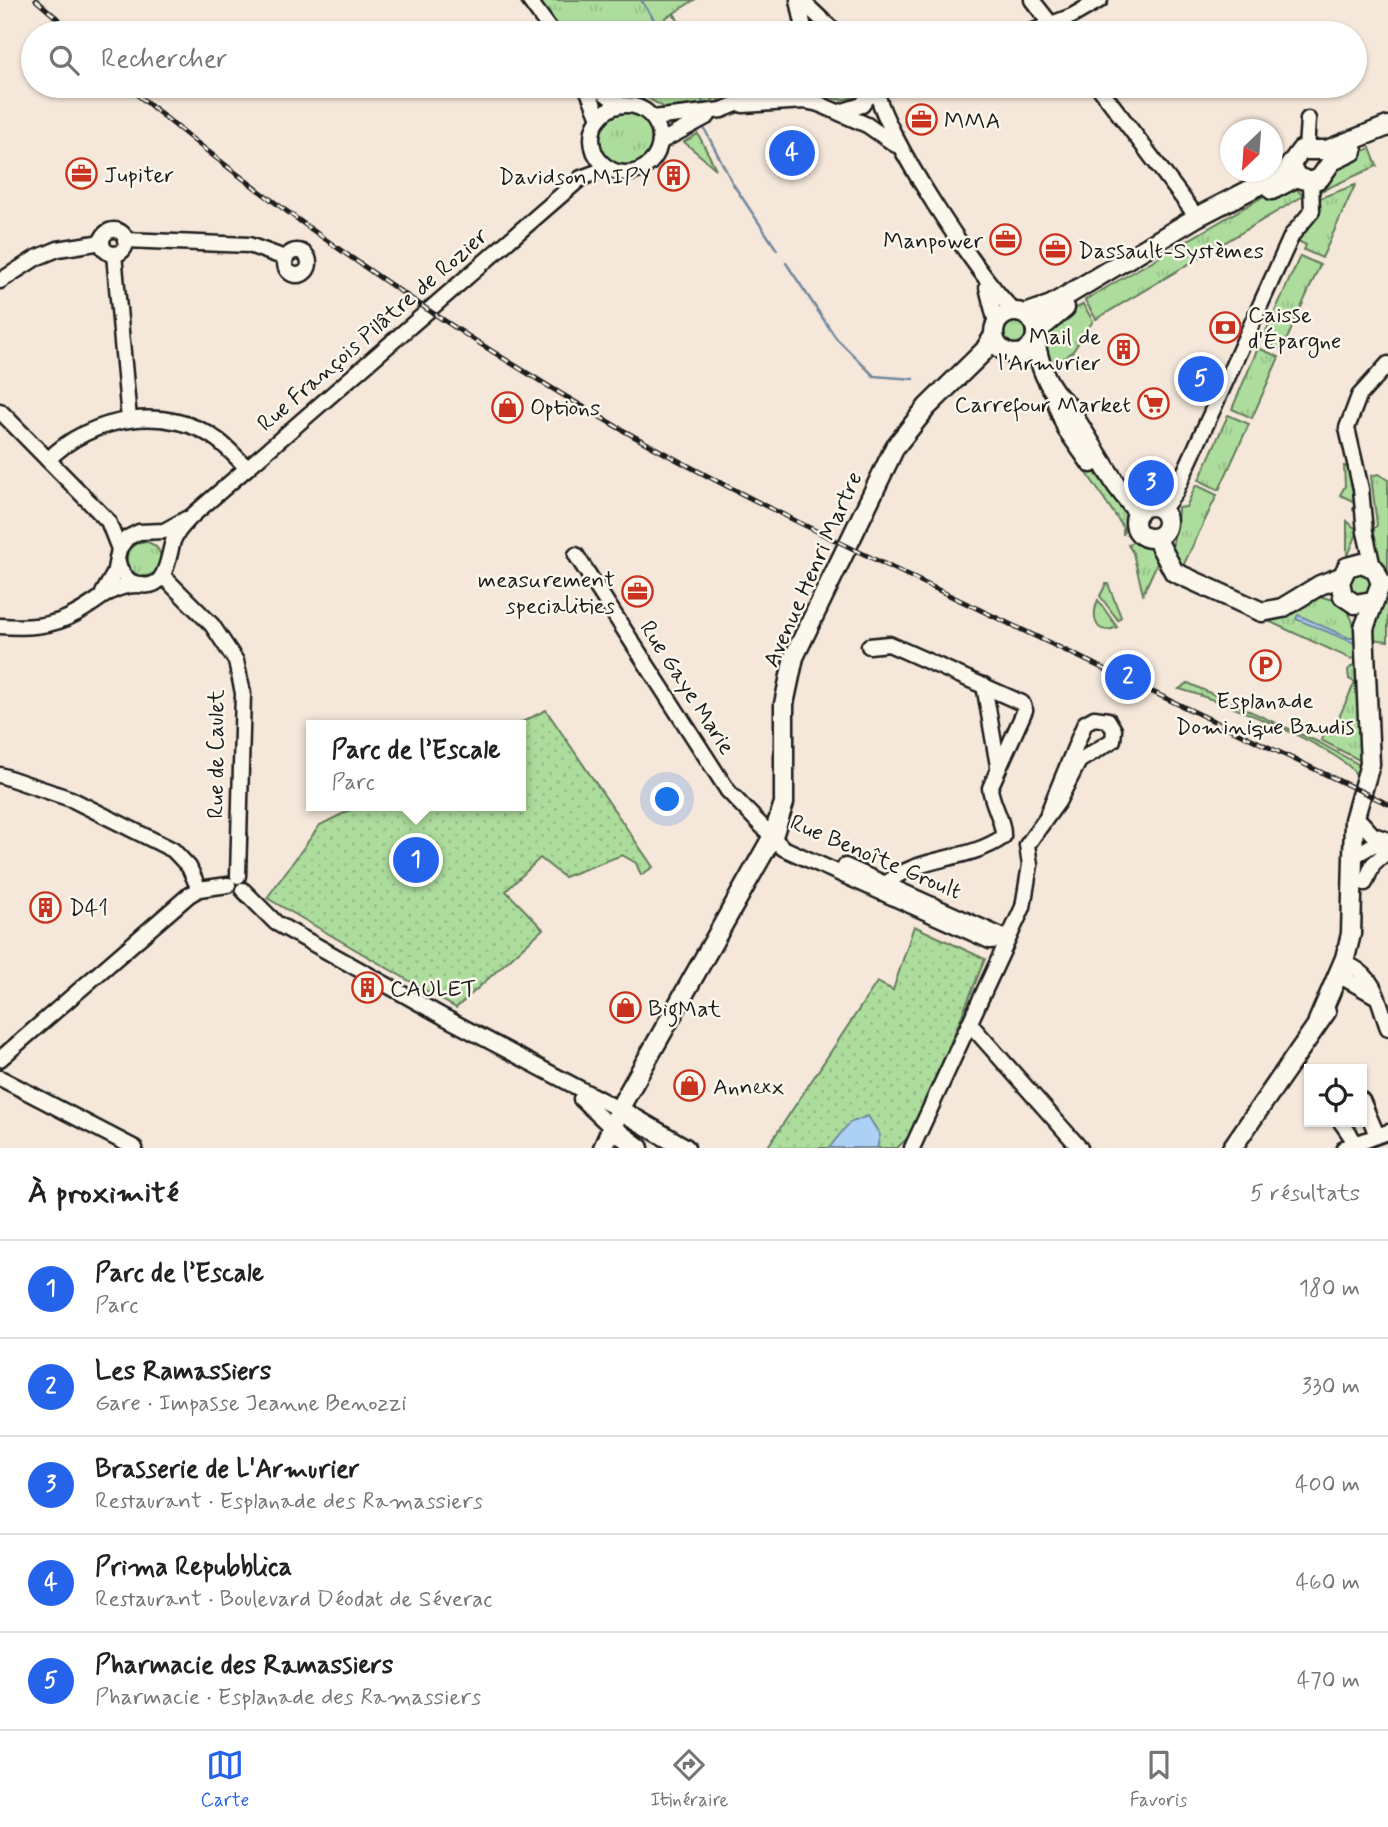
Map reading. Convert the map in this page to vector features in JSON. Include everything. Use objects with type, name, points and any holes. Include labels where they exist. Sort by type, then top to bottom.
[{"type":"main road","points":[[1138,513],[1117,486],[1066,404],[1045,379],[998,347],[995,330],[1004,314],[1051,306],[1197,217],[1273,178],[1388,126]]},
{"type":"main road","points":[[1304,164],[1320,178],[1325,169],[1338,158],[1388,135]]},
{"type":"main road","points":[[1011,354],[1029,350],[1035,337],[1057,313],[1304,164]]},
{"type":"main road","points":[[1020,313],[1033,322],[1045,379]]},
{"type":"main road","name":"Avenue Henri Martre","points":[[603,1148],[623,1103],[773,836],[784,803],[784,704],[794,657],[895,447],[926,407],[984,351],[995,330]]},
{"type":"main road","name":"Avenue Henri Martre","points":[[953,382],[990,359],[1011,354]]},
{"type":"main road","points":[[1148,507],[1162,511],[1166,516],[1165,529],[1156,538],[1143,537],[1137,531],[1135,522],[1138,513],[1148,507]]},
{"type":"main road","points":[[1156,538],[1174,572],[1253,609],[1277,610],[1362,563],[1379,572],[1381,583],[1380,594],[1364,637]]},
{"type":"main road","points":[[1231,1148],[1318,1021],[1346,972],[1362,927],[1366,883],[1354,820],[1370,752],[1364,637],[1347,598],[1346,571]]},
{"type":"main road","points":[[1309,591],[1347,598],[1361,604],[1380,594]]},
{"type":"main road","points":[[1346,972],[1361,855],[1361,794]]},
{"type":"main road","points":[[623,1103],[685,1148]]},
{"type":"main road","points":[[612,1128],[639,1148]]},
{"type":"main road","points":[[612,1128],[636,1132],[664,1148]]},
{"type":"street","points":[[530,0],[545,21]]},
{"type":"street","points":[[799,0],[803,21]]},
{"type":"street","points":[[799,0],[823,21]]},
{"type":"street","points":[[1032,0],[1049,21]]},
{"type":"street","points":[[1067,21],[1100,0]]},
{"type":"street","points":[[591,98],[599,118]]},
{"type":"street","points":[[611,98],[621,105],[642,108],[653,118],[660,142]]},
{"type":"street","points":[[621,105],[599,118],[592,131],[594,151],[608,168],[626,173],[639,170],[653,159],[660,142],[667,135],[753,98]]},
{"type":"street","points":[[815,98],[819,104]]},
{"type":"street","points":[[841,112],[863,105],[868,98]]},
{"type":"street","points":[[878,98],[900,148],[981,270],[1020,313]]},
{"type":"street","points":[[1107,98],[1197,217]]},
{"type":"street","points":[[738,105],[805,101],[819,104],[841,112],[884,135],[900,148]]},
{"type":"street","points":[[653,118],[722,110]]},
{"type":"street","points":[[1162,511],[1175,494],[1292,235],[1312,211],[1304,164],[1308,119]]},
{"type":"street","name":"Rue François Pilâtre de Rozier","points":[[581,178],[594,151]]},
{"type":"street","name":"Rue François Pilâtre de Rozier","points":[[141,532],[164,531],[193,514],[581,178],[608,168]]},
{"type":"street","points":[[113,230],[120,232],[125,240],[123,249],[114,254],[106,251],[102,242],[105,234],[113,230]]},
{"type":"street","points":[[125,240],[249,245],[285,258]]},
{"type":"street","points":[[0,281],[36,258],[58,249],[102,242]]},
{"type":"street","points":[[114,254],[129,419]]},
{"type":"street","points":[[981,270],[994,305],[995,330]]},
{"type":"street","points":[[1379,572],[1365,532],[1362,488],[1349,443],[1348,423],[1359,396],[1388,364]]},
{"type":"street","points":[[0,411],[108,521],[164,542],[170,556],[163,576],[151,584],[123,585],[103,593]]},
{"type":"street","points":[[48,460],[77,436],[129,419],[195,428],[219,440],[247,468]]},
{"type":"street","name":"Rue François Pilâtre de Rozier","points":[[170,556],[174,538],[193,514]]},
{"type":"street","points":[[108,521],[124,576],[141,585]]},
{"type":"street","points":[[0,625],[40,626],[60,621],[89,606],[103,593],[114,574],[118,554],[127,538],[141,532]]},
{"type":"street","points":[[1346,571],[1365,532]]},
{"type":"street","name":"Rue Gaye Marie","points":[[576,555],[728,791],[773,836]]},
{"type":"street","name":"Rue de Caulet","points":[[163,576],[212,625],[236,662],[243,693],[233,881]]},
{"type":"street","points":[[869,646],[889,644],[1022,703],[1025,710],[990,788],[991,800],[1003,829],[1003,837],[990,846],[901,871],[886,884]]},
{"type":"street","points":[[984,685],[998,766]]},
{"type":"street","points":[[912,1148],[1023,907],[1030,865],[1027,845],[1058,802],[1079,761],[1113,740],[1114,730],[1108,720],[1094,718],[1084,723],[1048,813]]},
{"type":"street","points":[[0,775],[71,799],[173,850],[189,867],[198,889]]},
{"type":"street","points":[[1361,822],[1373,835],[1388,845]]},
{"type":"street","name":"Rue Benoîte Groult","points":[[773,836],[1008,939]]},
{"type":"street","name":"Rue Benoîte Groult","points":[[773,836],[793,853],[990,942]]},
{"type":"street","points":[[1361,855],[1388,845]]},
{"type":"street","points":[[1366,883],[1373,864],[1388,845]]},
{"type":"street","points":[[0,1059],[198,889],[233,881],[234,893],[243,890],[276,923],[551,1073],[623,1103]]},
{"type":"street","points":[[999,958],[990,942],[1008,939]]},
{"type":"street","points":[[1346,972],[1378,998],[1388,1028]]},
{"type":"street","points":[[970,1024],[1080,1148]]},
{"type":"street","points":[[551,1073],[612,1128]]},
{"type":"street","points":[[0,1078],[135,1148]]},
{"type":"street","points":[[1343,1127],[1350,1145],[1383,1134],[1367,1108]]},
{"type":"green space","points":[[537,0],[694,0],[674,13],[678,20],[672,14],[665,18],[667,21],[552,21]]},
{"type":"green space","points":[[648,98],[716,98],[712,103],[665,108]]},
{"type":"green space","points":[[626,110],[637,112],[646,118],[652,127],[652,149],[646,158],[637,164],[626,166],[615,164],[606,158],[600,149],[598,138],[600,127],[606,118],[615,112]]},
{"type":"green space","points":[[698,134],[716,169],[684,142]]},
{"type":"green space","points":[[1370,148],[1377,166],[1319,192],[1337,163]]},
{"type":"green space","points":[[1355,185],[1322,258],[1304,250],[1306,245],[1296,240],[1319,211],[1320,198]]},
{"type":"green space","points":[[1295,187],[1303,196],[1096,319],[1085,300],[1266,195]]},
{"type":"green space","points":[[1300,256],[1320,265],[1282,350],[1262,340]]},
{"type":"green space","points":[[1083,304],[1093,321],[1073,351],[1052,368],[1045,345],[1046,336],[1056,322]]},
{"type":"green space","points":[[1015,321],[1024,325],[1028,334],[1024,343],[1015,347],[1006,343],[1002,334],[1006,325]]},
{"type":"green space","points":[[1258,348],[1279,357],[1252,418],[1232,409]]},
{"type":"green space","points":[[1228,415],[1249,424],[1219,490],[1199,480]]},
{"type":"green space","points":[[1050,418],[1066,434],[1128,514],[1123,535],[1123,527]]},
{"type":"green space","points":[[1344,466],[1349,468],[1357,511],[1353,510],[1355,502],[1340,495],[1345,486]]},
{"type":"green space","points":[[1378,474],[1388,480],[1388,570],[1378,560],[1372,531],[1377,525],[1371,476]]},
{"type":"green space","points":[[1196,485],[1217,495],[1183,566],[1172,551],[1178,508],[1186,507]]},
{"type":"green space","points":[[1347,521],[1358,531],[1347,558]]},
{"type":"green space","points":[[1134,541],[1150,547],[1159,559],[1143,594],[1133,553],[1128,545]]},
{"type":"green space","points":[[144,542],[156,547],[161,559],[156,571],[144,576],[132,571],[127,559],[132,547]]},
{"type":"green space","points":[[1360,572],[1369,575],[1372,584],[1369,593],[1360,596],[1351,593],[1348,584],[1351,575]]},
{"type":"green space","points":[[1106,584],[1121,617],[1118,620],[1100,596]]},
{"type":"green space","points":[[1321,597],[1340,604],[1351,617],[1358,655],[1351,659],[1268,621]]},
{"type":"green space","points":[[1388,597],[1388,641],[1372,639],[1376,625],[1373,624],[1380,604]]},
{"type":"green space","points":[[1098,600],[1117,627],[1099,627],[1095,619]]},
{"type":"green space","points":[[1360,658],[1363,762],[1321,740],[1324,732],[1331,735],[1355,682],[1349,679],[1348,670]]},
{"type":"green space","points":[[1188,683],[1318,742],[1363,767],[1358,779],[1350,767],[1307,740],[1247,713],[1179,689]]},
{"type":"green space","points":[[546,710],[653,867],[641,875],[636,863],[622,855],[564,877],[540,858],[506,891],[543,929],[456,1008],[267,898],[320,825],[348,811],[526,811],[526,720]]},
{"type":"green space","points":[[914,926],[985,959],[914,1132],[897,1148],[767,1148],[877,982],[893,990]]},
{"type":"water","points":[[1298,615],[1349,638],[1357,638],[1357,644],[1296,619]]},
{"type":"water","points":[[868,1116],[880,1135],[877,1148],[829,1148],[849,1123]]},
{"type":"waterway","points":[[641,0],[655,21]]},
{"type":"waterway","points":[[701,98],[703,103]]},
{"type":"waterway","points":[[704,128],[733,184],[777,250]]},
{"type":"waterway","points":[[786,263],[836,338],[874,376],[914,379]]},
{"type":"railway","points":[[36,0],[60,21]]},
{"type":"railway","points":[[142,98],[244,179],[366,268],[554,390],[619,428],[838,542],[1388,804]]},
{"type":"place","name":"MMA","points":[[921,120]]},
{"type":"place","name":"Prima Repubblica","points":[[792,153]]},
{"type":"place","name":"Jupiter","points":[[81,174]]},
{"type":"place","name":"Davidson MIPY","points":[[674,176]]},
{"type":"place","name":"Manpower","points":[[1006,240]]},
{"type":"place","name":"Dassault-Systèmes","points":[[1055,250]]},
{"type":"place","name":"Caisse d'Épargne","points":[[1225,327]]},
{"type":"place","name":"Mail de l'Armurier","points":[[1124,349]]},
{"type":"place","name":"Pharmacie des Ramassiers","points":[[1201,379]]},
{"type":"place","name":"Carrefour Market","points":[[1154,404]]},
{"type":"place","name":"Options","points":[[507,407]]},
{"type":"place","name":"Brasserie de L'Armurier","points":[[1151,483]]},
{"type":"place","name":"measurement specialities","points":[[638,592]]},
{"type":"place","name":"Esplanade Dominique Baudis","points":[[1265,666]]},
{"type":"place","name":"Les Ramassiers","points":[[1128,677]]},
{"type":"place","name":"Parc de l’Escale","points":[[416,860]]},
{"type":"place","name":"D41","points":[[46,907]]},
{"type":"place","name":"CAULET","points":[[367,988]]},
{"type":"place","name":"BigMat","points":[[625,1008]]},
{"type":"place","name":"Annexx","points":[[690,1086]]}]
